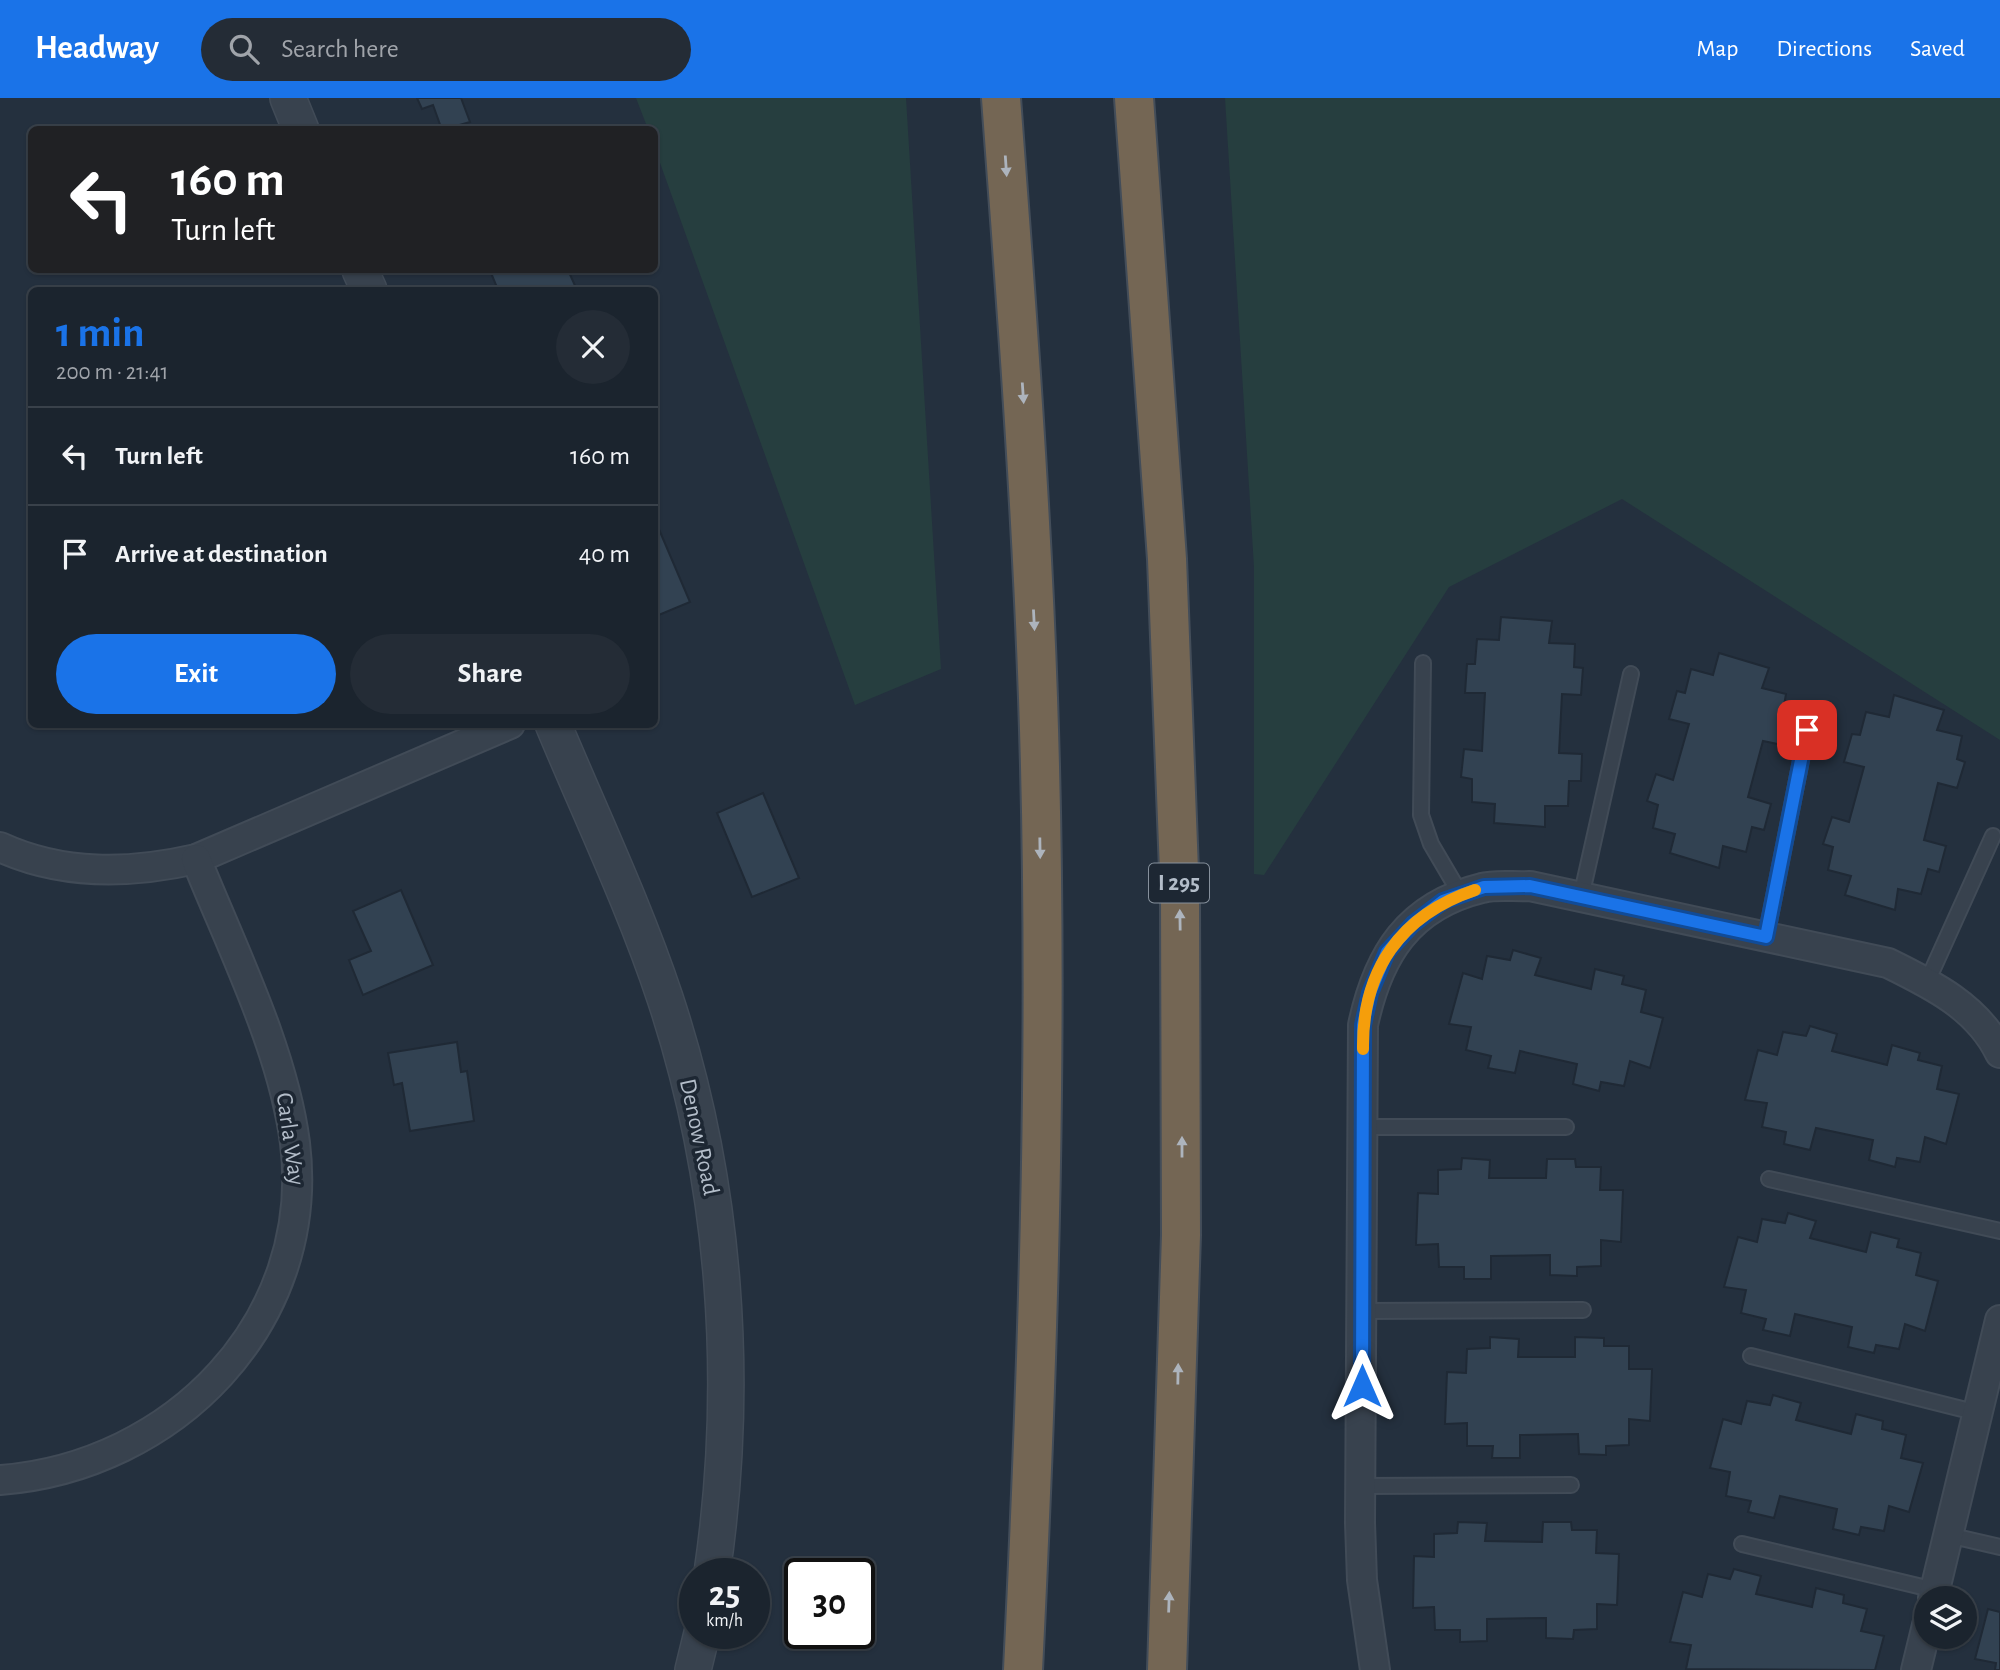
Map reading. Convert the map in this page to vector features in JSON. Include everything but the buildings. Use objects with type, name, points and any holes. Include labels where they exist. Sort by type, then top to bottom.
[{"type":"highway","points":[[1000,98],[1024,411],[1038,699],[1042,1096],[1037,1378],[1023,1670]]},
{"type":"highway","name":"I 295","points":[[1134,98],[1167,559],[1180,897],[1181,1235],[1167,1670]]},
{"type":"street","points":[[288,98],[299,126]]},
{"type":"street","points":[[0,847],[53,864],[103,871],[152,869],[196,859],[501,728]]},
{"type":"street","name":"Denow Road","points":[[555,728],[666,999],[698,1118],[713,1199],[724,1301],[726,1416],[720,1519],[714,1558]]},
{"type":"street","name":"Carla Way","points":[[0,1480],[36,1478],[84,1465],[130,1446],[172,1419],[213,1383],[244,1344],[272,1296],[290,1244],[298,1195],[295,1142],[285,1094],[265,1034],[196,859]]},
{"type":"street","points":[[1375,1670],[1362,1580],[1363,1025],[1370,993],[1387,952],[1413,924],[1443,901],[1484,887],[1530,886],[1888,963],[1927,982],[1965,1008],[1993,1037],[2000,1053]]},
{"type":"street","points":[[1936,1586],[1978,1413],[1995,1360],[2000,1320]]},
{"type":"street","points":[[693,1670],[698,1649]]},
{"type":"street","points":[[1916,1670],[1921,1649]]},
{"type":"lane","points":[[1423,663],[1421,815],[1431,844],[1461,895]]},
{"type":"lane","points":[[1581,897],[1631,674]]},
{"type":"lane","points":[[1766,937],[1807,730]]},
{"type":"lane","points":[[1927,982],[1993,836]]},
{"type":"lane","points":[[1363,1127],[1566,1127]]},
{"type":"lane","points":[[1769,1179],[2000,1231]]},
{"type":"lane","points":[[1362,1311],[1583,1310]]},
{"type":"lane","points":[[1751,1356],[1978,1413]]},
{"type":"lane","points":[[1361,1486],[1571,1485]]},
{"type":"lane","points":[[1948,1535],[2000,1547]]},
{"type":"lane","points":[[1742,1544],[1914,1589]]},
{"type":"green space","points":[[636,98],[906,98],[941,669],[855,705],[658,157],[658,126],[647,126]]},
{"type":"green space","points":[[1225,98],[2000,98],[2000,740],[1622,499],[1449,587],[1264,875],[1254,874],[1254,567]]},
{"type":"slow traffic","points":[[1363,1049],[1363,1025],[1370,993],[1387,952],[1413,924],[1443,901],[1475,890]]},
{"type":"route","points":[[1362,1386],[1363,1025],[1370,993],[1387,952],[1413,924],[1443,901],[1484,887],[1530,886],[1766,937],[1807,730]]}]
